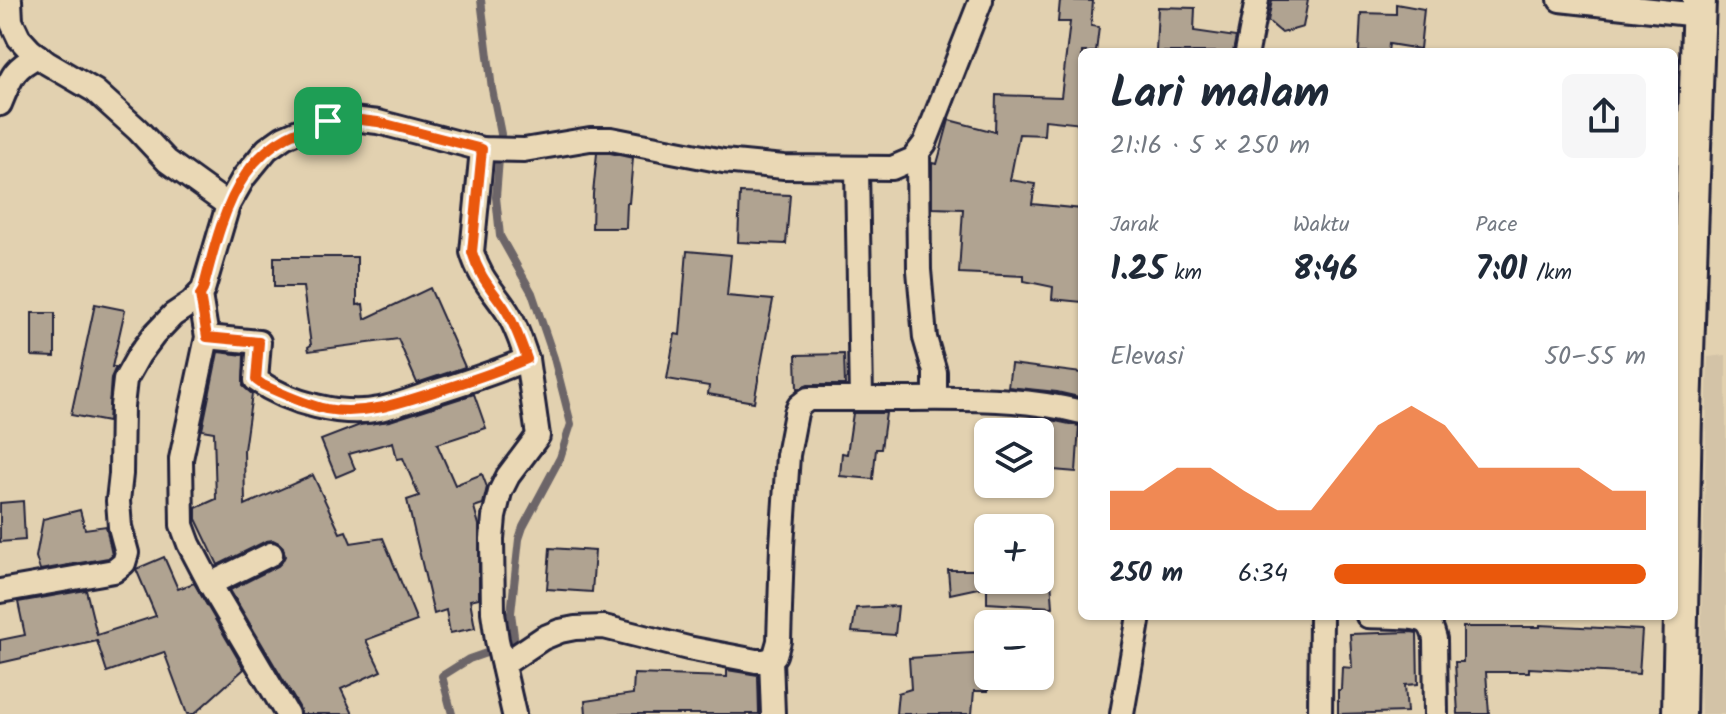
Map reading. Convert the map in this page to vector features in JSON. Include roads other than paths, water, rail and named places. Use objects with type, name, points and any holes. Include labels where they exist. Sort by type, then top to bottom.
[{"type":"street","points":[[10,0],[11,21],[19,38],[38,56],[95,91],[167,161],[228,205]]},
{"type":"street","points":[[0,591],[114,571],[124,563],[127,553],[120,527],[118,501],[125,380],[154,335],[173,315],[200,295],[228,205],[244,177],[267,149],[294,133],[328,121],[352,119],[378,122],[482,149],[524,150],[590,139],[611,139],[723,161],[784,167],[892,168],[906,163],[925,143],[981,0]]},
{"type":"street","points":[[1248,48],[1257,0]]},
{"type":"street","points":[[1560,0],[1699,8],[1685,412],[1679,714]]},
{"type":"street","points":[[0,104],[13,74],[22,64],[38,56]]},
{"type":"street","points":[[482,149],[472,252],[476,267],[505,309],[527,359],[538,436],[500,492],[493,528],[493,612],[514,714]]},
{"type":"street","points":[[918,153],[919,270],[925,338],[935,372],[935,398]]},
{"type":"street","points":[[857,169],[861,399]]},
{"type":"street","points":[[200,295],[207,337],[181,459],[182,525],[210,584],[287,714]]},
{"type":"street","points":[[207,337],[259,342],[256,380],[307,404],[350,412],[380,409],[492,374],[527,359]]},
{"type":"street","points":[[503,665],[543,638],[560,631],[604,627],[740,659],[771,659],[779,641],[787,470],[796,413],[808,399],[935,398],[1030,402],[1078,411]]},
{"type":"street","points":[[210,584],[271,554]]},
{"type":"street","points":[[1122,714],[1138,620]]},
{"type":"street","points":[[1320,714],[1321,620]]},
{"type":"street","points":[[1421,620],[1428,623],[1435,639],[1436,714]]},
{"type":"street","points":[[771,659],[773,714]]},
{"type":"waterway","points":[[452,714],[442,676],[469,659],[515,643],[511,613],[519,539],[560,458],[571,424],[554,358],[532,293],[500,236],[496,197],[501,134],[481,0]]}]
